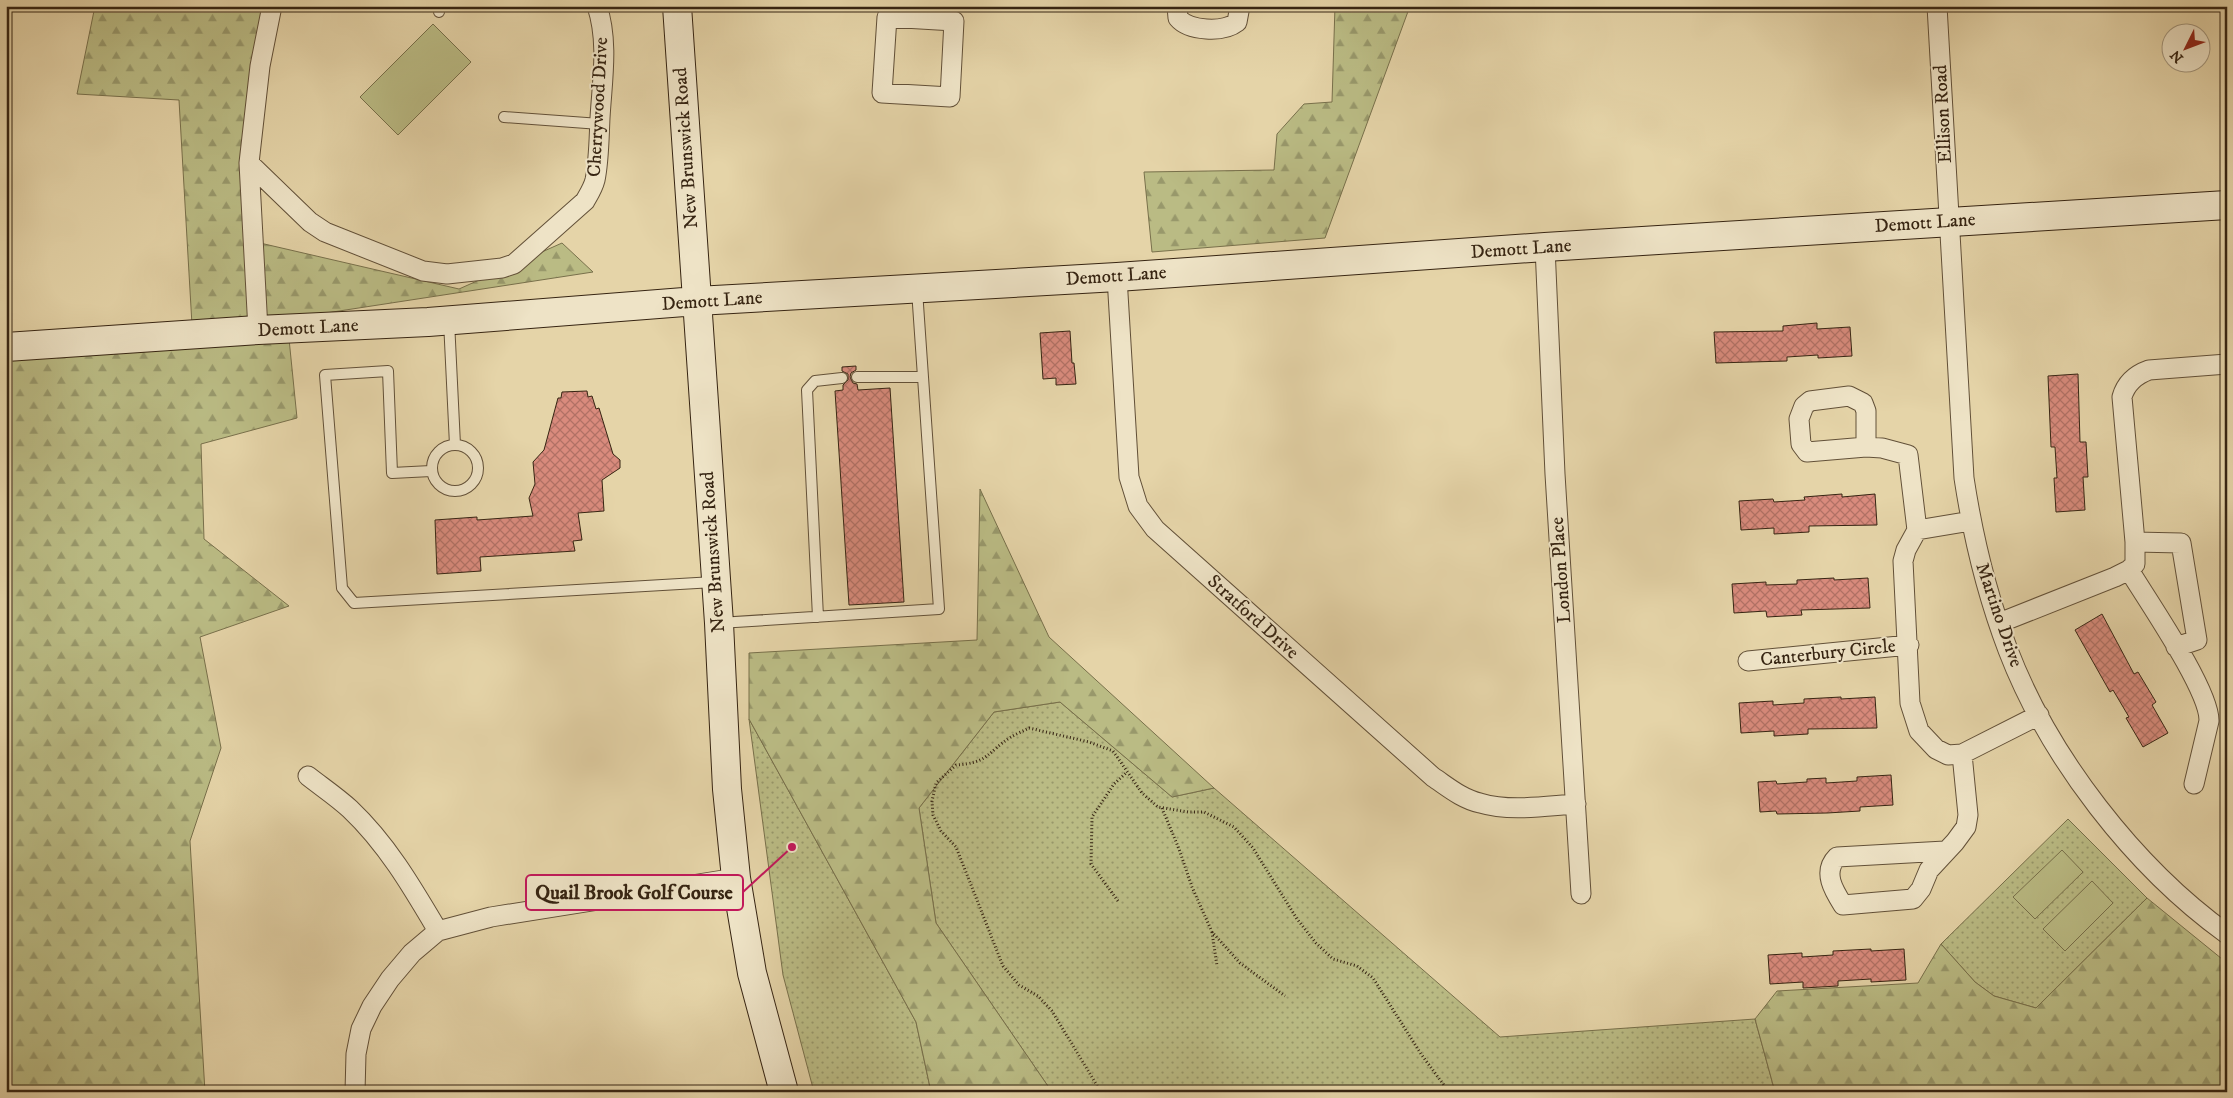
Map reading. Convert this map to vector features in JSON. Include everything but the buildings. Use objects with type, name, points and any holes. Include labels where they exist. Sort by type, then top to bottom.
[{"type":"street","points":[[258,330],[249,163],[260,66],[272,6]]},
{"type":"street","name":"Cherrywood Drive","points":[[249,163],[310,222],[325,232],[422,271],[447,274],[502,268],[514,264],[585,201],[592,191],[595,179],[600,124],[604,47],[601,17],[597,6]]},
{"type":"street","name":"New Brunswick Road","points":[[677,6],[719,623],[726,789],[736,878],[752,973],[784,1092]]},
{"type":"street","points":[[1177,6],[1178,18],[1189,26],[1224,28],[1237,22],[1240,6]]},
{"type":"street","name":"Ellison Road","points":[[1937,6],[1950,222]]},
{"type":"street","points":[[918,13],[954,21],[950,97],[882,93],[886,17],[918,13]]},
{"type":"street","name":"Demott Lane","points":[[6,347],[258,330],[449,320],[697,301],[1117,277],[1545,247],[2227,205]]},
{"type":"street","name":"Martino Drive","points":[[1950,222],[1964,478],[1978,552],[2008,651],[2038,715],[2069,766],[2124,840],[2201,914],[2227,934]]},
{"type":"street","name":"London Place","points":[[1545,247],[1556,484],[1581,894]]},
{"type":"street","name":"Stratford Drive","points":[[1117,277],[1129,477],[1138,506],[1155,528],[1440,782],[1461,796],[1479,803],[1502,808],[1576,804]]},
{"type":"street","points":[[1999,623],[2129,570],[2135,564],[2135,542],[2122,397],[2125,388],[2138,374],[2148,370],[2227,364]]},
{"type":"street","points":[[1866,447],[1882,448],[1908,455],[1917,530],[1971,521]]},
{"type":"street","name":"Canterbury Circle","points":[[1917,530],[1906,550],[1903,562],[1909,645],[1910,703],[1919,731],[1936,749],[1948,755],[1962,754]]},
{"type":"street","points":[[2135,542],[2182,543],[2197,640],[2176,647]]},
{"type":"street","points":[[2129,570],[2198,685],[2210,711],[2194,784]]},
{"type":"street","name":"Canterbury Circle","points":[[1748,661],[1909,645]]},
{"type":"street","points":[[1945,851],[1837,857],[1832,862],[1830,870],[1831,888],[1843,905],[1913,899],[1921,889],[1928,870],[1955,842],[1966,827],[1968,815],[1962,754],[2038,715]]},
{"type":"street","points":[[308,776],[349,809],[380,842],[408,880],[438,930]]},
{"type":"street","points":[[355,1092],[356,1054],[361,1029],[372,1006],[390,979],[412,953],[438,930],[491,917],[736,878]]},
{"type":"lane","points":[[504,118],[600,124]]},
{"type":"lane","points":[[719,623],[939,609],[916,288]]},
{"type":"lane","points":[[449,320],[454,445]]},
{"type":"lane","points":[[431,471],[392,473],[388,371],[325,375],[342,588],[354,602],[715,582]]},
{"type":"lane","points":[[857,377],[923,377]]},
{"type":"lane","points":[[818,617],[807,390],[815,381],[842,378]]},
{"type":"lane","points":[[454,445],[469,450],[478,462],[477,478],[472,484],[459,491],[444,489],[434,478],[431,471],[435,456],[440,450],[454,445]]},
{"type":"path","points":[[1101,1092],[1052,1011],[1038,996],[1018,985],[1003,966],[964,864],[956,847],[941,831],[933,815],[932,801],[936,783],[956,764],[973,764],[988,757],[1010,738],[1029,728],[1089,742],[1113,751],[1126,773],[1142,793],[1158,807],[1204,812],[1234,827],[1253,848],[1297,919],[1316,943],[1333,959],[1357,966],[1373,978],[1421,1054],[1449,1092]]},
{"type":"path","points":[[1118,901],[1091,864],[1092,817],[1114,784],[1126,773]]},
{"type":"path","points":[[1162,808],[1192,887],[1212,932],[1216,966]]},
{"type":"path","points":[[1212,932],[1240,963],[1285,996]]},
{"type":"green space","points":[[95,6],[262,6],[247,240],[459,289],[562,243],[593,272],[287,319],[297,418],[201,444],[204,539],[289,606],[200,637],[221,748],[190,841],[205,1092],[6,1092],[6,340],[192,325],[179,100],[77,94]]},
{"type":"green space","points":[[1335,6],[1410,6],[1325,238],[1152,252],[1144,172],[1274,170],[1277,134],[1304,104],[1332,102]]},
{"type":"green space","points":[[433,24],[471,62],[398,135],[360,97]]},
{"type":"green space","points":[[980,489],[1049,637],[1214,788],[1172,797],[1060,702],[994,712],[919,808],[936,923],[1052,1092],[931,1092],[916,1022],[749,719],[749,653],[977,640]]},
{"type":"green space","points":[[1060,702],[1172,797],[1214,788],[1500,1037],[1755,1019],[1775,1092],[1052,1092],[936,923],[919,808],[994,712]]},
{"type":"green space","points":[[749,719],[916,1022],[931,1092],[814,1092],[783,975]]},
{"type":"green space","points":[[2068,819],[2147,898],[2036,1008],[1994,996],[1975,982],[1941,944]]},
{"type":"green space","points":[[2062,850],[2083,872],[2035,919],[2013,897]]},
{"type":"green space","points":[[2092,881],[2113,903],[2065,951],[2043,929]]},
{"type":"green space","points":[[2147,898],[2227,963],[2227,1092],[1775,1092],[1755,1019],[1777,991],[1918,983],[1941,944],[1975,982],[1994,996],[2036,1008]]},
{"type":"place","name":"Quail Brook Golf Course","points":[[792,847]]}]
